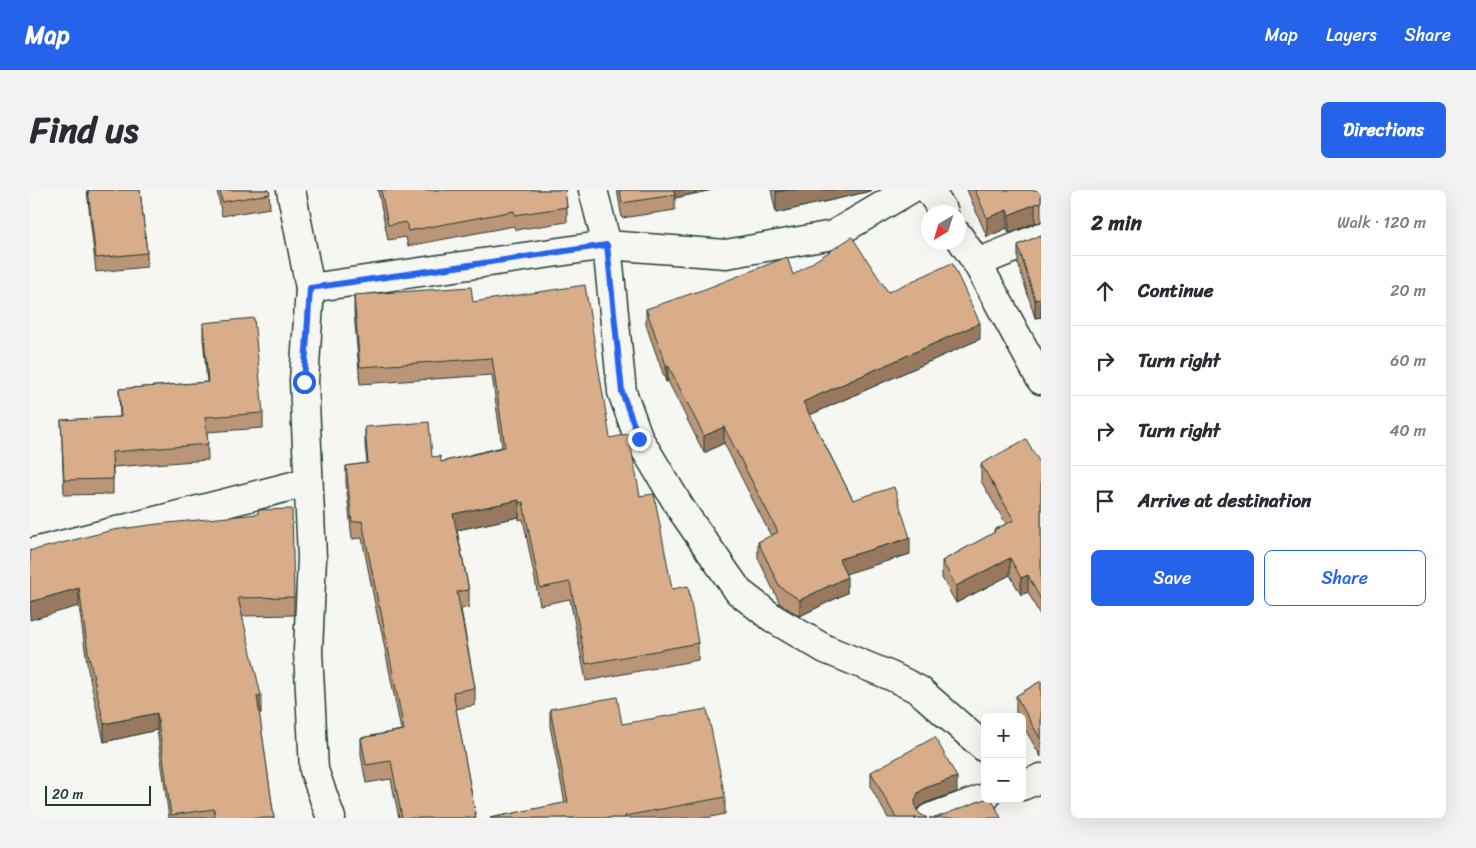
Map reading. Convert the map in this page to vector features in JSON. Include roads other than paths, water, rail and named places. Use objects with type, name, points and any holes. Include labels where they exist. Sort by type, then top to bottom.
[{"type":"street","points":[[291,190],[310,288],[304,382],[312,558],[308,651],[314,770],[331,818]]},
{"type":"street","points":[[593,190],[607,245],[622,392],[639,439],[681,509],[740,592],[774,619],[824,649],[891,676],[919,690],[981,744]]},
{"type":"street","points":[[310,288],[607,245],[726,254],[833,235],[909,190]]},
{"type":"street","points":[[929,190],[939,205]]},
{"type":"street","points":[[977,263],[1041,237]]},
{"type":"street","points":[[966,247],[977,263],[1041,380]]},
{"type":"street","points":[[30,553],[308,482]]},
{"type":"street","points":[[930,818],[981,799]]}]
